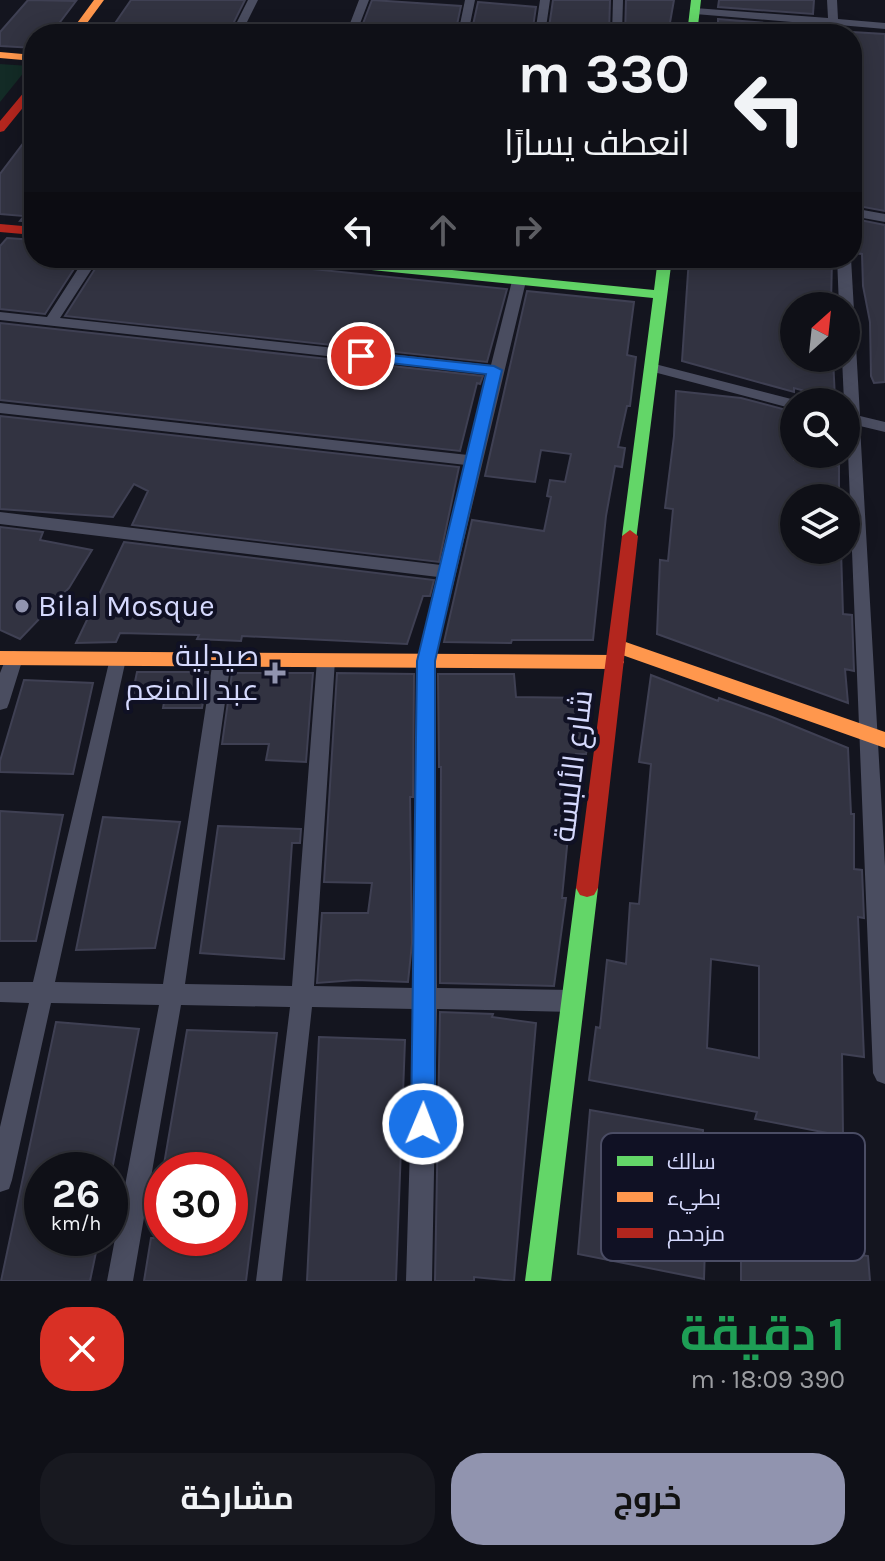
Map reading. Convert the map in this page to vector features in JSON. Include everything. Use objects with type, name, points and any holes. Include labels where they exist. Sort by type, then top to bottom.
[{"type":"street","points":[[81,24],[99,0]]},
{"type":"street","points":[[100,24],[116,0]]},
{"type":"street","points":[[241,24],[253,0]]},
{"type":"street","points":[[355,24],[364,0]]},
{"type":"street","points":[[465,24],[470,0]]},
{"type":"street","points":[[541,24],[545,0]]},
{"type":"street","points":[[617,24],[618,0]]},
{"type":"street","points":[[832,0],[834,24]]},
{"type":"street","points":[[696,6],[809,24]]},
{"type":"street","points":[[862,27],[885,26]]},
{"type":"street","points":[[0,55],[24,57]]},
{"type":"street","points":[[4,136],[24,103]]},
{"type":"street","points":[[4,136],[24,119]]},
{"type":"street","points":[[862,214],[885,218]]},
{"type":"street","points":[[0,228],[24,230]]},
{"type":"street","points":[[51,322],[86,268]]},
{"type":"street","points":[[442,268],[519,281],[660,295]]},
{"type":"street","name":"شارع الألبسة","points":[[538,1281],[664,268]]},
{"type":"street","points":[[844,268],[849,388]]},
{"type":"street","points":[[419,1281],[426,999],[426,661],[494,370],[519,281]]},
{"type":"street","points":[[0,316],[494,370]]},
{"type":"street","points":[[651,367],[780,400]]},
{"type":"street","points":[[0,408],[473,461]]},
{"type":"street","points":[[860,421],[885,427]]},
{"type":"street","points":[[854,468],[876,737],[885,1073]]},
{"type":"street","points":[[0,518],[447,572]]},
{"type":"street","points":[[0,703],[7,658],[426,661],[616,654],[876,737]]},
{"type":"street","points":[[0,1180],[117,659]]},
{"type":"street","points":[[120,1281],[172,995],[222,660]]},
{"type":"street","points":[[269,1281],[302,997],[326,660]]},
{"type":"street","points":[[0,992],[573,1001]]},
{"type":"green space","points":[[0,64],[24,66],[24,72],[0,102]]},
{"type":"building","points":[[28,0],[76,1],[59,24],[24,24],[24,47],[0,46],[0,32]]},
{"type":"building","points":[[131,0],[245,0],[233,24],[114,24]]},
{"type":"building","points":[[372,0],[461,6],[457,24],[363,24]]},
{"type":"building","points":[[553,0],[610,0],[609,24],[549,24]]},
{"type":"building","points":[[626,0],[674,0],[670,24],[625,24]]},
{"type":"building","points":[[719,0],[814,0],[813,14],[718,7]]},
{"type":"building","points":[[478,2],[536,7],[533,24],[473,24]]},
{"type":"building","points":[[718,19],[777,24],[718,24]]},
{"type":"building","points":[[862,33],[885,34],[885,211],[862,207]]},
{"type":"building","points":[[24,142],[24,216],[0,214],[0,174]]},
{"type":"building","points":[[862,220],[885,225],[885,382],[874,383],[871,376],[870,322],[863,286]]},
{"type":"building","points":[[7,238],[24,239],[24,268],[75,268],[45,314],[0,309],[0,246]]},
{"type":"building","points":[[96,268],[303,268],[507,289],[487,362],[65,316]]},
{"type":"building","points":[[688,268],[832,268],[831,292],[780,292],[780,372],[834,372],[834,388],[780,388],[682,361]]},
{"type":"building","points":[[527,291],[634,302],[627,355],[636,357],[630,406],[627,406],[618,447],[625,448],[622,467],[615,466],[606,516],[593,640],[444,642],[472,520],[544,531],[551,497],[547,496],[550,480],[565,482],[571,454],[541,450],[535,482],[485,476]]},
{"type":"building","points":[[0,323],[483,376],[480,384],[477,383],[460,451],[0,400]]},
{"type":"building","points":[[676,391],[741,398],[780,408],[780,468],[839,468],[839,484],[780,484],[780,564],[841,564],[843,614],[852,615],[854,671],[845,669],[848,703],[657,634],[660,560],[668,561],[673,509],[665,508]]},
{"type":"building","points":[[0,416],[459,467],[439,562],[132,525],[148,491],[134,484],[113,517],[0,509]]},
{"type":"building","points":[[0,527],[43,532],[40,540],[92,550],[69,588],[20,639],[0,630]]},
{"type":"building","points":[[124,542],[434,580],[430,596],[423,596],[407,644],[242,636],[241,641],[197,639],[199,635],[120,633],[116,642],[76,643]]},
{"type":"building","points":[[137,672],[208,672],[202,708],[163,708],[165,697],[132,696]]},
{"type":"building","points":[[232,673],[313,673],[306,762],[266,760],[269,744],[222,744]]},
{"type":"building","points":[[337,673],[414,674],[413,797],[410,797],[412,943],[408,982],[356,980],[317,983],[322,913],[368,913],[372,883],[324,882]]},
{"type":"building","points":[[438,674],[514,674],[516,697],[586,698],[589,735],[586,754],[576,754],[562,898],[566,898],[554,986],[440,983]]},
{"type":"building","points":[[651,675],[718,701],[719,698],[772,717],[848,748],[851,814],[854,814],[854,869],[862,870],[864,918],[858,917],[864,1057],[842,1054],[843,1133],[827,1133],[755,1119],[757,1112],[589,1080],[596,1027],[600,1028],[607,960],[626,964],[630,903],[639,904],[651,764],[639,762]],"holes":[[[711,959],[759,966],[759,1058],[707,1048]]]},
{"type":"building","points":[[24,680],[93,683],[73,774],[0,772],[0,761]]},
{"type":"building","points":[[0,811],[63,815],[36,941],[0,941]]},
{"type":"building","points":[[103,817],[180,822],[155,948],[76,950]]},
{"type":"building","points":[[218,826],[301,829],[300,843],[292,843],[284,959],[200,953]]},
{"type":"building","points":[[440,1012],[493,1014],[492,1017],[536,1023],[514,1281],[474,1277],[474,1281],[435,1281]]},
{"type":"building","points":[[56,1022],[139,1029],[115,1152],[28,1152]]},
{"type":"building","points":[[187,1030],[277,1033],[246,1281],[144,1281],[148,1256],[248,1256],[248,1152],[166,1152]]},
{"type":"building","points":[[319,1037],[405,1040],[396,1281],[307,1281]]},
{"type":"building","points":[[590,1110],[703,1130],[703,1133],[601,1133],[601,1259],[578,1254]]},
{"type":"building","points":[[24,1173],[24,1256],[95,1256],[90,1281],[1,1281]]},
{"type":"building","points":[[865,1255],[868,1256],[870,1281],[741,1281],[741,1261],[865,1261]]},
{"type":"building","points":[[613,1261],[705,1261],[704,1279]]},
{"type":"traffic: fast","points":[[693,24],[696,0]]},
{"type":"traffic: fast","points":[[391,268],[660,295]]},
{"type":"traffic: fast","points":[[630,536],[664,268]]},
{"type":"traffic: fast","points":[[538,1281],[587,888]]},
{"type":"traffic: slow","points":[[81,24],[99,0]]},
{"type":"traffic: slow","points":[[0,55],[24,57]]},
{"type":"traffic: slow","points":[[617,646],[885,740]]},
{"type":"traffic: slow","points":[[0,658],[615,662]]},
{"type":"traffic: jam","points":[[0,129],[24,99]]},
{"type":"traffic: jam","points":[[0,228],[24,230]]},
{"type":"traffic: jam","points":[[587,888],[630,536]]},
{"type":"place","name":"Bilal Mosque","points":[[22,606]]},
{"type":"place","name":"صيدلية عبد المنعم","points":[[275,673]]},
{"type":"route","points":[[361,356],[494,370],[426,661],[423,1124]]}]
